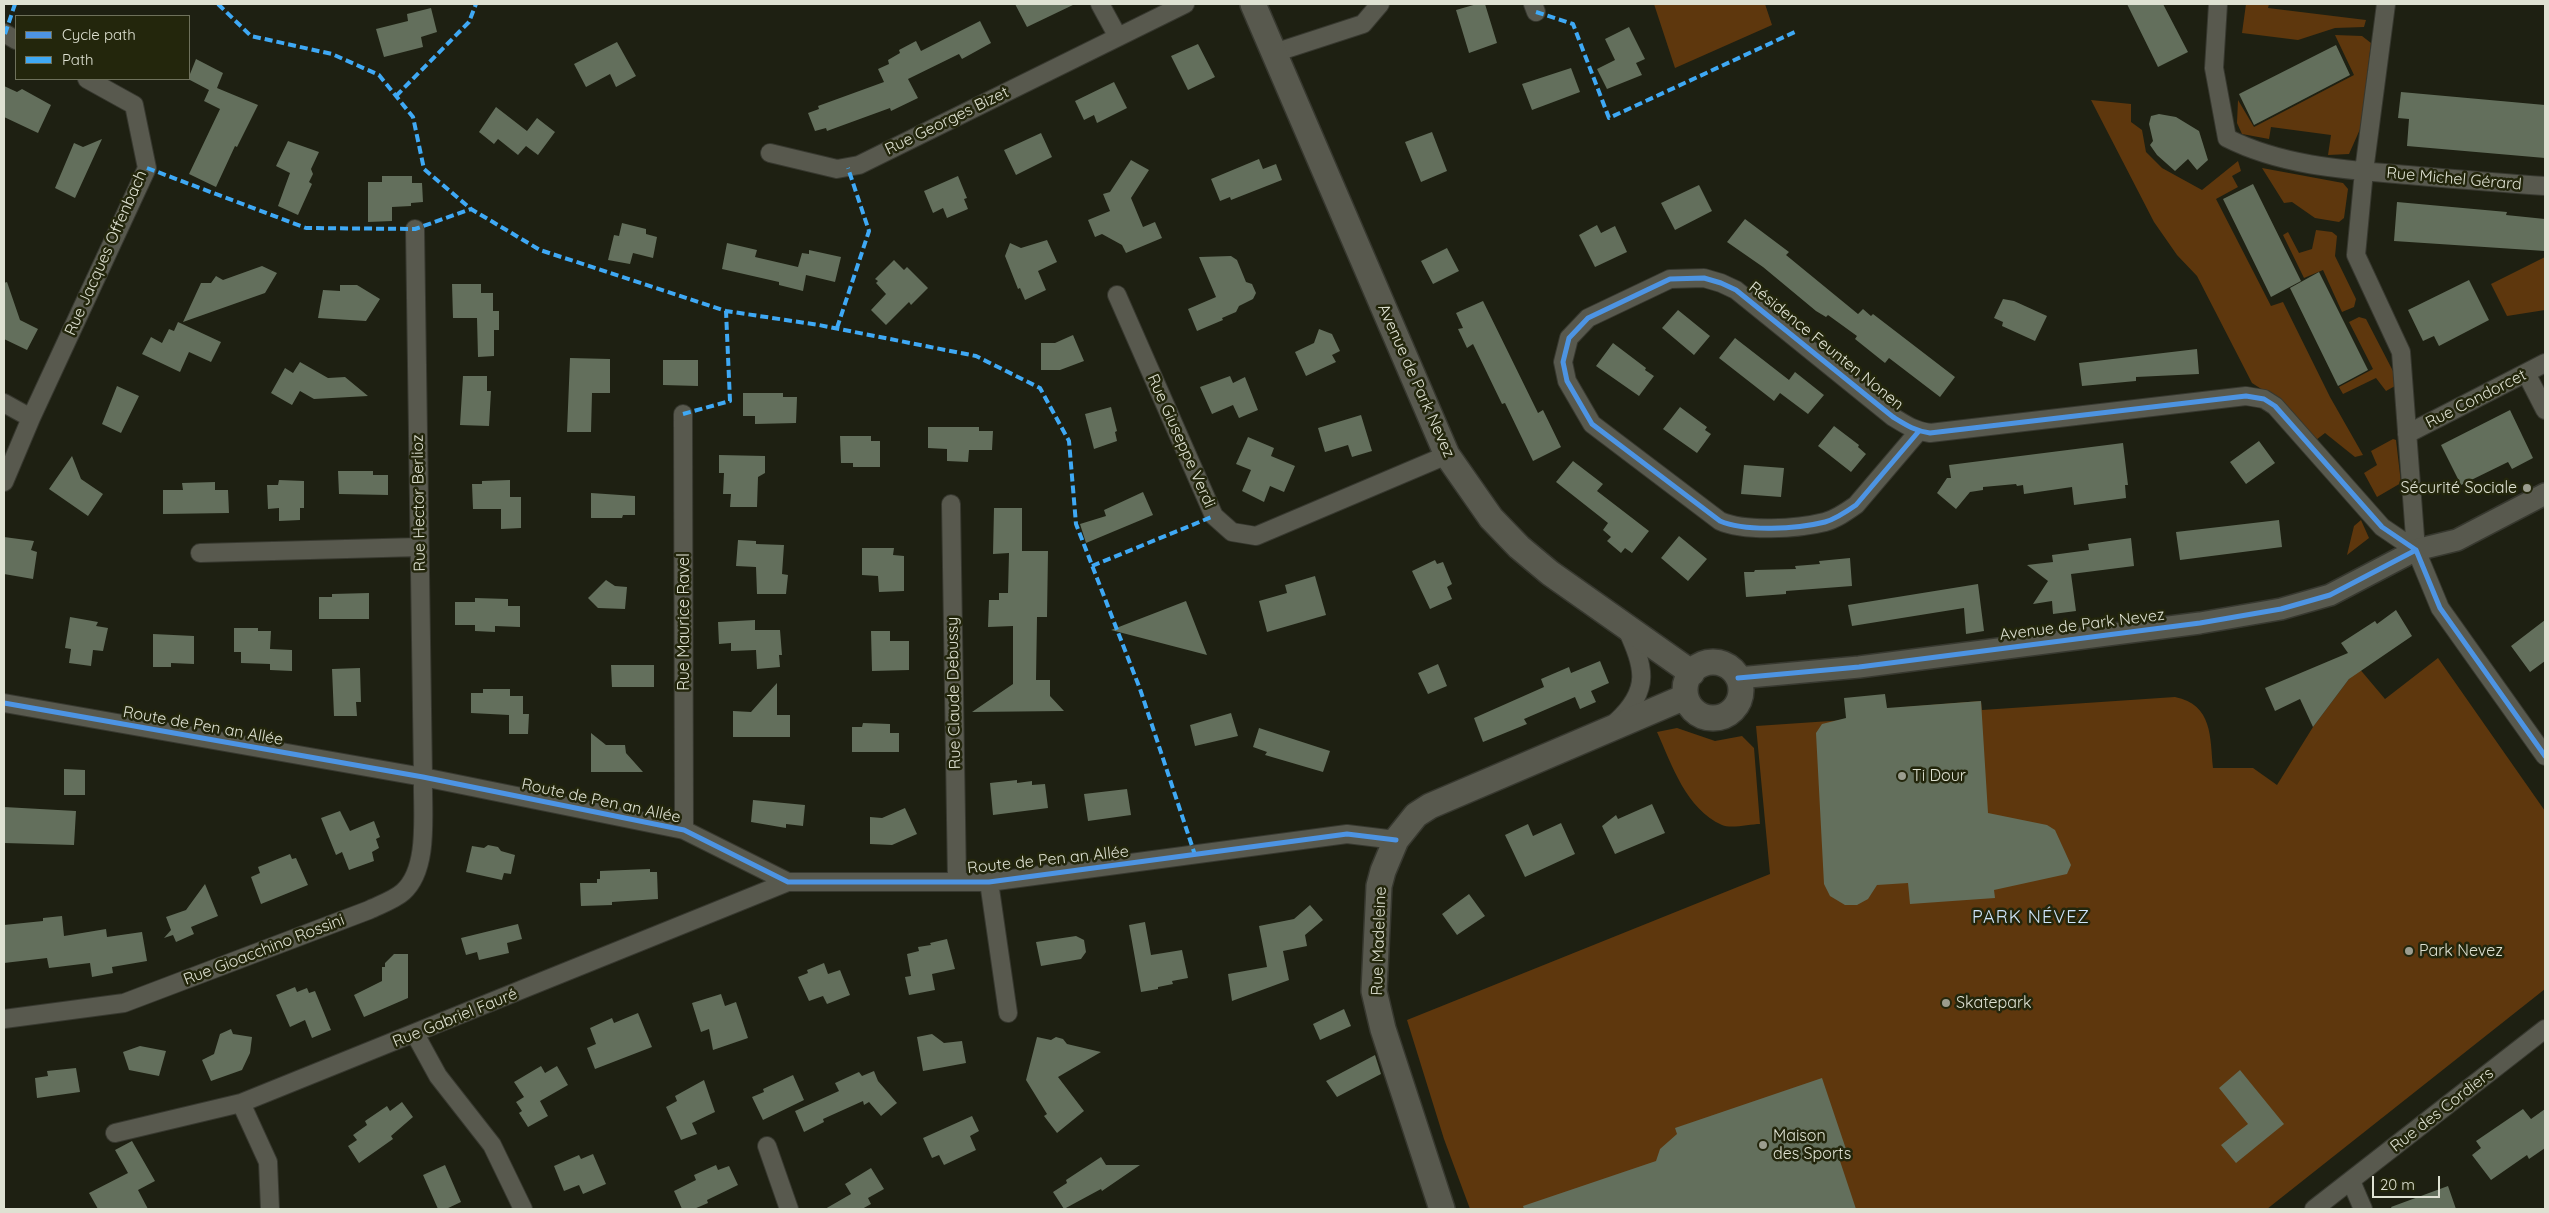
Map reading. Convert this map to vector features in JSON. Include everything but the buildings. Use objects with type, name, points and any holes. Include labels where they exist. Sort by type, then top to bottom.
[{"type":"main road","name":"Avenue de Park Nevez","points":[[1253,4],[1447,455],[1492,518],[1550,573],[1692,673]]},
{"type":"main road","points":[[1716,662],[1732,669],[1738,678],[1742,684],[1740,702],[1728,715],[1710,719],[1694,712],[1685,697],[1687,679],[1698,666],[1716,662]]},
{"type":"main road","name":"Rue Madeleine","points":[[1442,1209],[1383,1028],[1374,991],[1380,886],[1396,840],[1416,816],[1430,806],[1685,697]]},
{"type":"street","points":[[1100,4],[1118,37]]},
{"type":"street","name":"Rue Georges Bizet","points":[[770,152],[837,169],[860,165],[1185,4]]},
{"type":"street","points":[[1274,53],[1363,24],[1380,4]]},
{"type":"street","name":"Rue Michel Gérard","points":[[2218,4],[2214,68],[2227,138],[2245,147],[2276,158],[2364,171],[2545,186]]},
{"type":"street","points":[[2386,4],[2364,171],[2356,255],[2401,352],[2416,550],[2440,608],[2545,756]]},
{"type":"street","points":[[4,33],[15,39]]},
{"type":"street","name":"Rue Jacques Offenbach","points":[[4,482],[31,418],[146,168],[134,105],[89,80]]},
{"type":"street","name":"Rue Hector Berlioz","points":[[415,229],[422,778]]},
{"type":"street","name":"Résidence Feunten Nonen","points":[[1919,431],[1856,505],[1841,515],[1824,522],[1760,529],[1738,527],[1720,521],[1592,424],[1567,381],[1563,362],[1566,346],[1575,330],[1595,313],[1670,279],[1704,278],[1736,290],[1894,417],[1919,431],[1930,433],[2246,396],[2264,399],[2275,406],[2382,527],[2416,550]]},
{"type":"street","name":"Rue Giuseppe Verdi","points":[[1117,295],[1214,516],[1232,532],[1256,536],[1447,455]]},
{"type":"street","name":"Rue Condorcet","points":[[2407,434],[2545,363]]},
{"type":"street","points":[[2526,373],[2545,410]]},
{"type":"street","points":[[4,402],[31,418]]},
{"type":"street","name":"Rue Maurice Ravel","points":[[684,414],[684,830]]},
{"type":"street","name":"Avenue de Park Nevez","points":[[1738,678],[1859,667],[2200,622],[2281,609],[2330,595],[2416,550],[2457,540],[2545,494]]},
{"type":"street","name":"Rue Claude Debussy","points":[[951,504],[957,882]]},
{"type":"street","points":[[200,553],[420,547]]},
{"type":"street","points":[[1606,731],[1630,710],[1643,678],[1640,660],[1625,625]]},
{"type":"street","name":"Route de Pen an Allée","points":[[4,703],[422,778],[684,830],[788,882],[989,882],[1347,834],[1396,840]]},
{"type":"street","name":"Rue Gioacchino Rossini","points":[[4,1019],[124,1003],[369,910],[403,892],[416,874],[421,860],[422,778]]},
{"type":"street","name":"Rue Gabriel Fauré","points":[[115,1133],[242,1104],[788,882]]},
{"type":"street","points":[[989,882],[1008,1013]]},
{"type":"street","name":"Rue des Cordiers","points":[[2314,1209],[2545,1029]]},
{"type":"street","points":[[415,1034],[438,1076],[492,1144],[523,1209]]},
{"type":"street","points":[[242,1104],[268,1162],[270,1209]]},
{"type":"street","points":[[767,1146],[789,1209]]},
{"type":"street","points":[[2351,1181],[2363,1209]]},
{"type":"shaded area","points":[[1654,4],[1765,4],[1772,25],[1675,68]]},
{"type":"shaded area","points":[[2246,4],[2269,4],[2268,8],[2366,20],[2364,27],[2335,28],[2298,40],[2242,33]]},
{"type":"shaded area","points":[[2335,35],[2362,36],[2371,43],[2361,127],[2349,154],[2328,155],[2331,135],[2271,127],[2269,139],[2242,134],[2237,123],[2238,100],[2254,127],[2354,75]]},
{"type":"shaded area","points":[[2091,100],[2131,104],[2131,122],[2142,130],[2146,152],[2162,168],[2202,190],[2238,161],[2241,171],[2232,176],[2238,187],[2216,199],[2271,306],[2283,302],[2330,397],[2363,455],[2355,457],[2325,433],[2316,440],[2280,401],[2252,383],[2197,276],[2177,255],[2154,222]]},
{"type":"shaded area","points":[[2262,168],[2343,183],[2348,189],[2344,218],[2339,222],[2315,218],[2292,202],[2284,203]]},
{"type":"shaded area","points":[[2316,230],[2332,232],[2337,236],[2335,256],[2356,299],[2354,307],[2342,312],[2323,270],[2304,278],[2283,235],[2288,232],[2299,253],[2312,249]]},
{"type":"shaded area","points":[[2545,257],[2545,310],[2507,316],[2491,284]]},
{"type":"shaded area","points":[[2359,317],[2366,319],[2394,373],[2395,386],[2386,391],[2376,378],[2343,394],[2339,387],[2373,369],[2349,322]]},
{"type":"shaded area","points":[[2393,439],[2396,440],[2401,483],[2377,497],[2364,473],[2377,465],[2371,451]]},
{"type":"shaded area","points":[[2361,520],[2369,538],[2347,555],[2354,526]]},
{"type":"shaded area","points":[[2438,658],[2545,811],[2545,989],[2267,1209],[1470,1209],[1444,1139],[1407,1020],[1770,874],[1756,726],[1905,716],[1905,707],[1981,701],[1982,710],[2175,697],[2197,707],[2203,715],[2210,734],[2213,768],[2253,768],[2277,785],[2313,727],[2358,667],[2385,699]]},
{"type":"shaded area","points":[[1677,728],[1715,741],[1742,736],[1754,748],[1760,824],[1722,825],[1709,818],[1699,808],[1682,785],[1657,732]]},
{"type":"marked path","points":[[5,34],[15,4]]},
{"type":"marked path","points":[[218,4],[251,36],[332,54],[379,75],[413,117],[424,169],[471,209],[540,250],[726,311],[819,325],[976,356],[1040,388],[1069,441],[1076,524],[1140,689],[1195,855]]},
{"type":"marked path","points":[[396,96],[469,22],[476,4]]},
{"type":"marked path","points":[[1536,12],[1573,24],[1609,118],[1797,31]]},
{"type":"marked path","points":[[147,168],[306,228],[415,229],[471,209]]},
{"type":"marked path","points":[[837,328],[869,231],[848,168]]},
{"type":"marked path","points":[[683,414],[730,401],[726,311]]},
{"type":"marked path","points":[[1092,566],[1214,516]]},
{"type":"cycle path","points":[[1919,431],[1856,505],[1837,517],[1825,522],[1786,528],[1743,527],[1720,521],[1592,424],[1567,381],[1563,362],[1569,338],[1588,318],[1670,279],[1704,278],[1736,290],[1893,417],[1920,431],[1930,433],[2246,396],[2264,399],[2275,406],[2382,527],[2416,550],[2440,608],[2545,756]]},
{"type":"cycle path","points":[[1738,678],[1859,667],[2200,623],[2281,609],[2330,595],[2416,550]]},
{"type":"cycle path","points":[[4,703],[423,777],[684,830],[788,882],[989,882],[1347,834],[1396,840]]},
{"type":"place","name":"Sécurité Sociale","points":[[2527,488]]},
{"type":"place","name":"Ti Dour","points":[[1902,776]]},
{"type":"place","name":"Park Nevez","points":[[2409,951]]},
{"type":"place","name":"Skatepark","points":[[1946,1003]]},
{"type":"place","name":"Maison des Sports","points":[[1763,1145]]},
{"type":"district","name":"PARK NÉVEZ","points":[[2031,918]]}]
